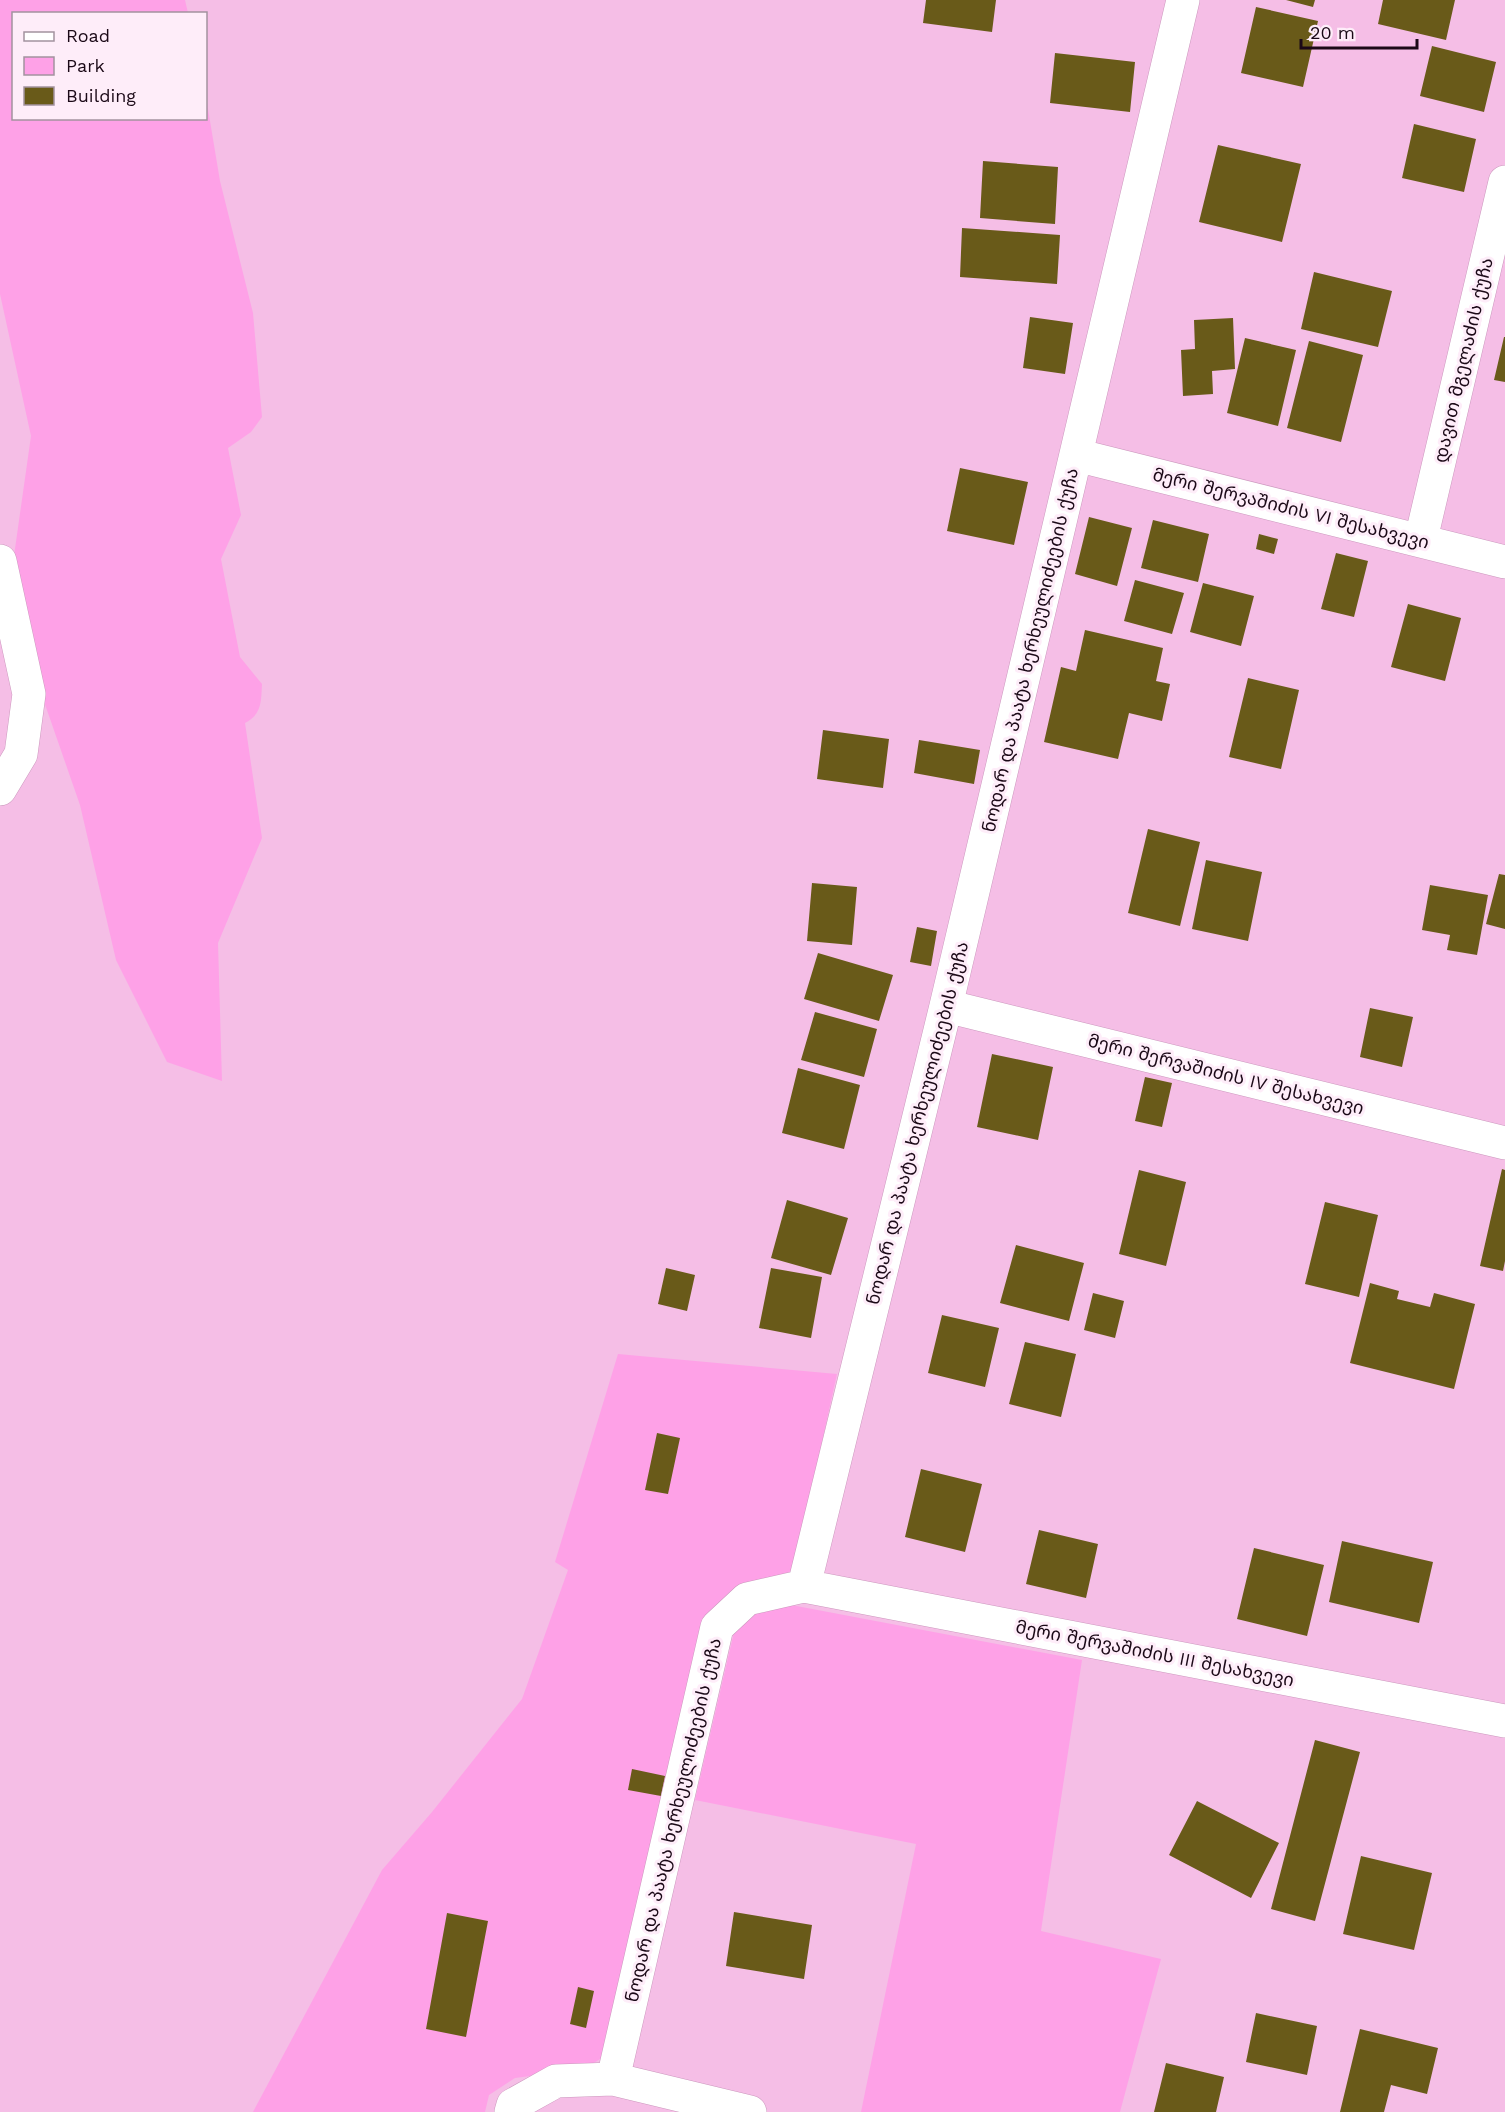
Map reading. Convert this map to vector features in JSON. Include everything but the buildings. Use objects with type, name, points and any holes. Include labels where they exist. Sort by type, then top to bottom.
[{"type":"street","name":"ნოდარ და პაატა ხერხეულიძეების ქუჩა","points":[[613,2079],[717,1627],[747,1599],[804,1586],[946,1006],[1183,0]]},
{"type":"street","name":"დავით მგელაძის ქუჩა","points":[[1421,539],[1505,182]]},
{"type":"street","name":"მერი შერვაშიძის VI შესახვევი","points":[[1076,455],[1421,539],[1505,562]]},
{"type":"street","points":[[0,561],[29,694],[21,754],[0,789]]},
{"type":"street","name":"მერი შერვაშიძის IV შესახვევი","points":[[946,1006],[1505,1143]]},
{"type":"street","name":"მერი შერვაშიძის III შესახვევი","points":[[804,1586],[1505,1721]]},
{"type":"street","points":[[511,2112],[513,2105],[556,2081],[613,2079],[750,2112]]},
{"type":"green space","points":[[0,0],[185,0],[188,12],[12,12],[12,120],[207,120],[207,103],[220,181],[253,313],[262,417],[251,432],[228,448],[241,515],[221,559],[240,657],[262,684],[258,711],[245,723],[262,838],[218,943],[222,1081],[167,1062],[116,960],[80,805],[8,598],[31,436],[0,294]]},
{"type":"green space","points":[[618,1354],[837,1374],[792,1577],[726,1597],[605,2056],[584,2069],[515,2078],[489,2095],[485,2112],[253,2112],[382,1870],[432,1812],[522,1699],[568,1570],[555,1562]]},
{"type":"green space","points":[[786,1604],[1082,1660],[1041,1931],[1161,1959],[1120,2112],[861,2112],[916,1844],[695,1800],[735,1628],[746,1616]]}]
